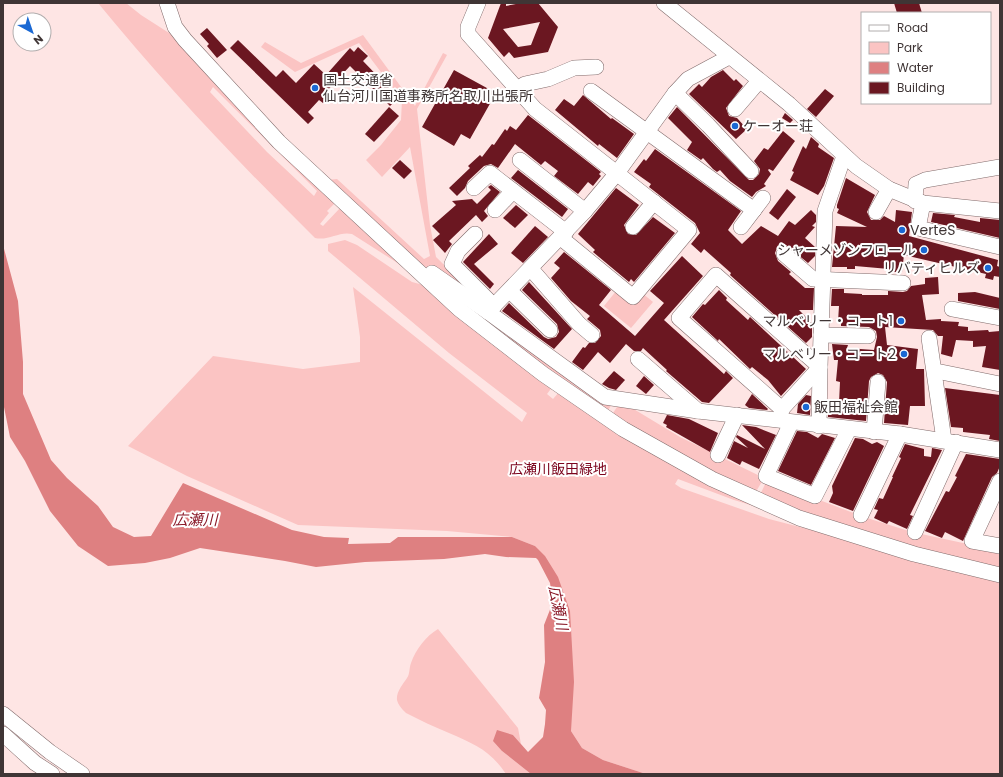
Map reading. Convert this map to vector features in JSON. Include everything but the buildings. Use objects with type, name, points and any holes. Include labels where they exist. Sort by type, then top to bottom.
[{"type":"street","points":[[167,3],[175,27],[279,142],[464,313],[543,374],[623,429],[675,460],[755,499],[809,522],[914,554],[1000,575]]},
{"type":"street","points":[[474,188],[490,173],[513,191],[633,296],[689,230],[535,109],[516,90],[468,34],[468,27],[478,3]]},
{"type":"street","points":[[664,3],[788,104],[860,170],[889,189],[919,202],[1000,211]]},
{"type":"street","points":[[491,309],[564,235],[585,211],[648,133],[675,93],[688,78],[729,57]]},
{"type":"street","points":[[516,90],[525,84],[548,79],[574,68],[596,67]]},
{"type":"street","points":[[735,108],[759,81]]},
{"type":"street","points":[[592,91],[648,133],[758,204],[741,227]]},
{"type":"street","points":[[675,93],[708,125],[751,171]]},
{"type":"street","points":[[819,426],[825,211],[844,156]]},
{"type":"street","points":[[520,160],[547,174],[585,211]]},
{"type":"street","points":[[1000,167],[925,180],[916,184],[919,202],[918,228],[1000,247]]},
{"type":"street","points":[[876,212],[889,189]]},
{"type":"street","points":[[495,210],[513,191]]},
{"type":"street","points":[[633,226],[654,202]]},
{"type":"street","points":[[475,234],[458,251],[452,264],[491,309]]},
{"type":"street","points":[[784,254],[813,279],[903,283]]},
{"type":"street","points":[[418,271],[424,268],[491,309],[605,397],[698,411],[784,418],[819,426],[900,434],[1000,450]]},
{"type":"street","points":[[531,269],[579,324],[592,335]]},
{"type":"street","points":[[784,418],[679,318],[716,275],[820,367]]},
{"type":"street","points":[[510,291],[550,330]]},
{"type":"street","points":[[952,309],[1000,318]]},
{"type":"street","points":[[821,335],[868,336]]},
{"type":"street","points":[[915,532],[950,441],[929,338]]},
{"type":"street","points":[[638,359],[698,411]]},
{"type":"street","points":[[820,367],[784,418],[766,476],[815,496],[849,429]]},
{"type":"street","points":[[941,372],[1000,384]]},
{"type":"street","points":[[874,432],[878,382]]},
{"type":"street","points":[[718,455],[737,415]]},
{"type":"street","points":[[861,515],[900,434]]},
{"type":"street","points":[[1000,481],[972,541],[1000,546]]},
{"type":"street","points":[[3,714],[50,752],[82,774]]},
{"type":"street","points":[[3,734],[34,763],[52,774]]},
{"type":"green space","points":[[98,3],[126,3],[141,15],[180,40],[335,203],[327,211],[329,213],[320,224],[323,226],[341,207],[407,269],[352,234],[347,233],[320,239],[315,238],[203,123],[123,34]],"holes":[[[213,87],[317,191],[314,196],[267,152],[210,92]]]},
{"type":"green space","points":[[363,35],[415,106],[443,53],[447,55],[417,109],[430,225],[436,257],[485,305],[418,263],[327,180],[337,179],[424,259],[430,256],[410,147],[382,177],[366,160],[381,145],[401,120],[402,100],[359,43],[295,72],[261,47],[265,42],[301,63]]},
{"type":"green space","name":"広瀬川飯田緑地","points":[[345,240],[357,245],[412,282],[427,286],[553,386],[547,394],[553,399],[560,391],[777,513],[734,500],[678,479],[675,484],[681,488],[769,519],[1000,579],[1000,774],[646,774],[603,760],[582,748],[571,731],[570,611],[535,546],[512,537],[447,531],[298,525],[187,476],[128,446],[213,356],[303,369],[360,362],[360,337],[353,287],[522,422],[527,413],[449,353],[328,251],[328,244]]},
{"type":"green space","points":[[443,285],[613,403],[606,413],[463,308]]},
{"type":"green space","points":[[617,290],[642,293],[653,302],[631,328],[604,306]]},
{"type":"green space","points":[[619,404],[632,408],[680,437],[764,478],[754,495],[611,416]]},
{"type":"green space","points":[[767,480],[864,517],[912,532],[1000,551],[1000,568],[962,563],[759,497]]},
{"type":"green space","points":[[438,629],[518,728],[521,744],[513,735],[502,751],[531,774],[506,774],[488,753],[406,713],[399,706],[397,697],[400,688],[408,676],[413,658],[426,639]]},
{"type":"water","name":"広瀬川","points":[[3,245],[18,301],[23,362],[23,394],[51,460],[67,478],[98,506],[113,527],[134,537],[151,536],[183,483],[292,530],[324,537],[349,538],[348,544],[390,543],[398,537],[512,537],[535,546],[545,556],[558,577],[570,611],[574,682],[571,731],[582,748],[603,760],[646,774],[531,774],[502,751],[493,741],[497,730],[513,735],[528,752],[543,737],[546,710],[539,698],[545,662],[544,625],[553,602],[550,583],[536,558],[506,557],[485,554],[444,559],[365,562],[316,567],[200,548],[170,558],[145,563],[108,566],[78,546],[50,511],[25,461],[10,437],[3,402]]},
{"type":"place","name":"国土交通省 仙台河川国道事務所名取川出張所","points":[[315,88]]},
{"type":"place","name":"ケーオー荘","points":[[735,126]]},
{"type":"place","name":"VerteS","points":[[902,230]]},
{"type":"place","name":"シャーメゾンフロール","points":[[924,250]]},
{"type":"place","name":"リバティヒルズ","points":[[988,268]]},
{"type":"place","name":"マルベリー・コート1","points":[[901,321]]},
{"type":"place","name":"マルベリー・コート2","points":[[904,354]]},
{"type":"place","name":"飯田福祉会館","points":[[806,407]]}]
